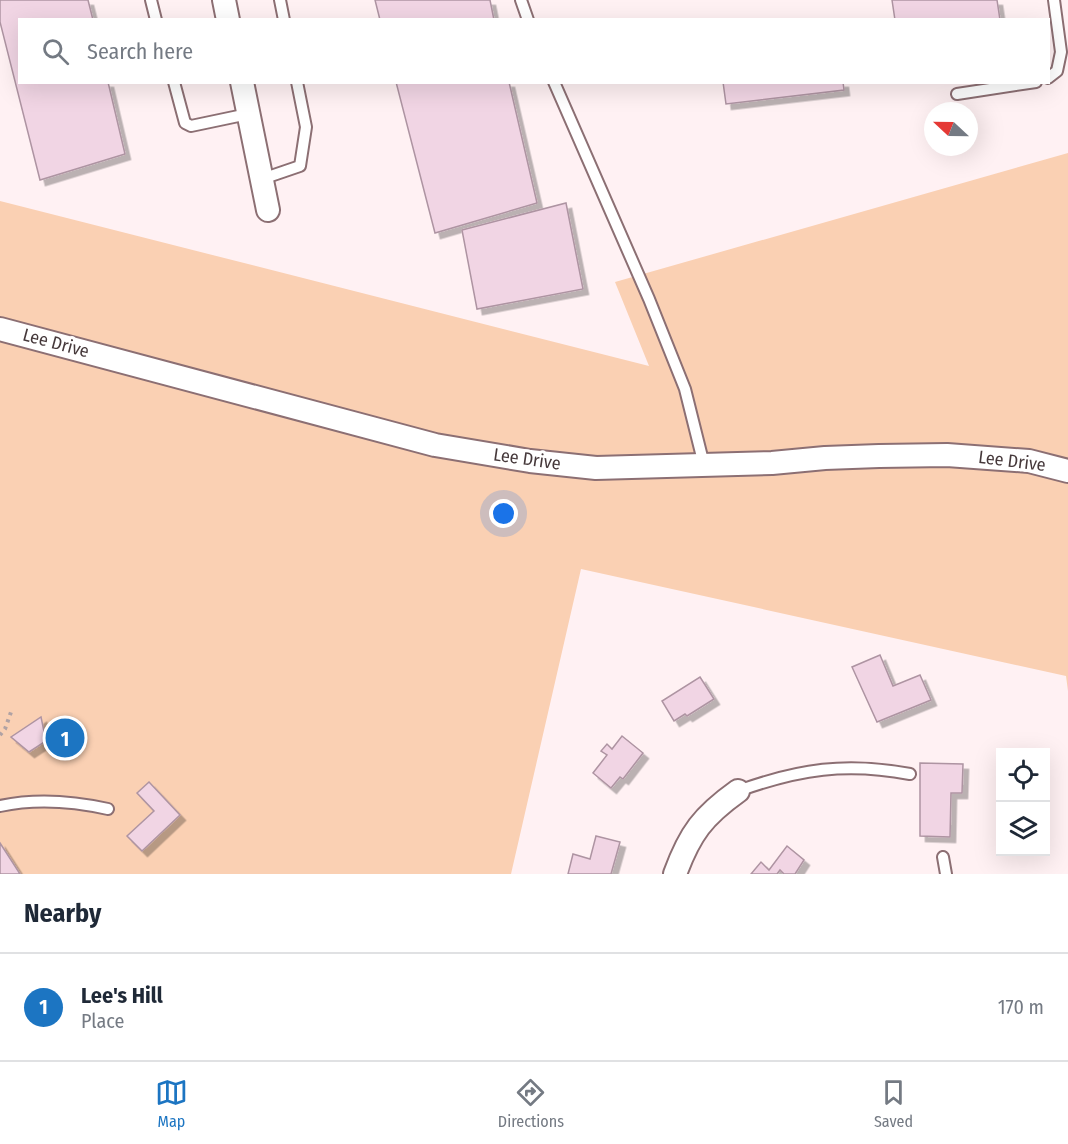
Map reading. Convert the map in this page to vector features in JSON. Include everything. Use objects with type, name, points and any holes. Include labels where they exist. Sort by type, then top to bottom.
[{"type":"street","points":[[224,0],[228,18]]},
{"type":"street","points":[[242,84],[268,210]]},
{"type":"street","name":"Lee Drive","points":[[0,329],[435,445],[530,461],[596,468],[772,464],[868,457],[948,455],[1029,461],[1068,471]]},
{"type":"street","points":[[675,874],[697,827],[714,808],[738,791]]},
{"type":"lane","points":[[151,0],[156,18]]},
{"type":"lane","points":[[280,0],[284,18]]},
{"type":"lane","points":[[521,0],[527,18]]},
{"type":"lane","points":[[1050,76],[1057,71],[1061,52],[1054,0]]},
{"type":"lane","points":[[175,84],[185,123],[191,126],[248,114]]},
{"type":"lane","points":[[262,180],[300,166],[306,127],[297,84]]},
{"type":"lane","points":[[555,84],[650,299],[685,389],[704,465]]},
{"type":"lane","points":[[957,94],[1023,84]]},
{"type":"lane","points":[[738,791],[780,777],[850,766],[880,768],[910,774]]},
{"type":"lane","points":[[0,806],[52,800],[84,803],[108,809]]},
{"type":"lane","points":[[943,857],[946,874]]},
{"type":"path","points":[[0,735],[5,729],[11,712]]},
{"type":"shaded area","points":[[1068,153],[1068,691],[1066,676],[581,569],[511,874],[0,874],[0,201],[649,366],[615,282]]},
{"type":"building","points":[[0,0],[88,0],[92,18],[18,18],[18,84],[108,84],[125,154],[40,180],[0,22]]},
{"type":"building","points":[[375,0],[490,0],[494,18],[380,18]]},
{"type":"building","points":[[892,0],[997,0],[1000,18],[895,18]]},
{"type":"building","points":[[397,84],[509,84],[537,203],[435,233]]},
{"type":"building","points":[[723,84],[843,84],[844,90],[726,104]]},
{"type":"building","points":[[566,203],[583,289],[477,309],[462,230]]},
{"type":"building","points":[[880,655],[893,686],[920,675],[931,700],[877,722],[852,667]]},
{"type":"building","points":[[700,677],[714,699],[687,716],[685,714],[674,721],[662,701]]},
{"type":"building","points":[[41,717],[46,741],[29,752],[11,737]]},
{"type":"building","points":[[622,736],[643,753],[623,779],[620,777],[611,788],[593,773],[607,755],[601,751],[607,744],[612,749]]},
{"type":"building","points":[[920,763],[963,764],[962,793],[951,793],[950,837],[920,836]]},
{"type":"building","points":[[149,782],[180,815],[142,851],[127,836],[154,811],[137,793]]},
{"type":"building","points":[[596,836],[620,842],[611,874],[568,874],[573,854],[590,859]]},
{"type":"building","points":[[0,843],[20,874],[0,874]]},
{"type":"building","points":[[787,846],[804,860],[795,874],[784,874],[780,870],[777,874],[751,874],[761,862],[769,870]]},
{"type":"place","name":"Lee's Hill","points":[[65,738]]}]
